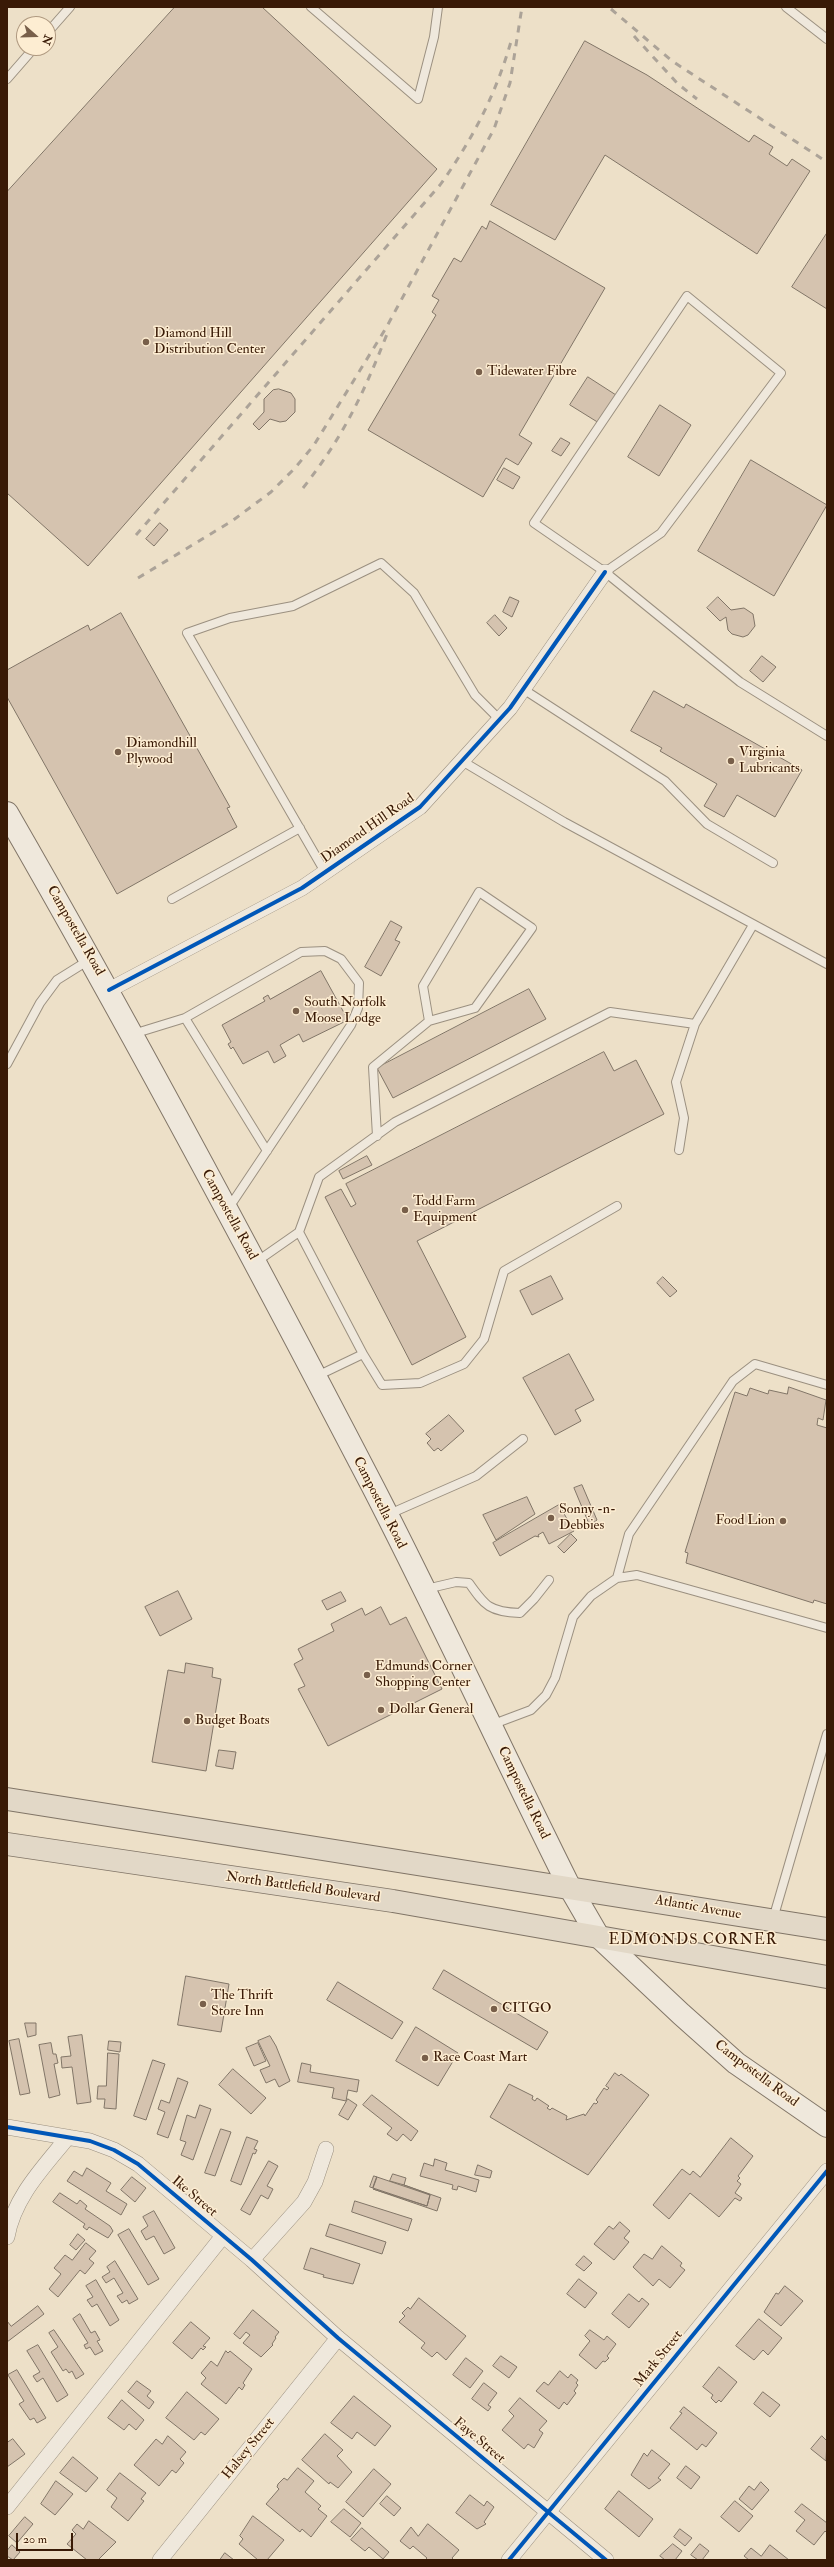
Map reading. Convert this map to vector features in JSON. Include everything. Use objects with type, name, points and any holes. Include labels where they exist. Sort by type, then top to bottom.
[{"type":"main road","name":"Campostella Road","points":[[7,813],[109,990],[226,1211],[255,1262],[386,1515],[569,1886],[598,1936],[736,2063],[827,2126]]},
{"type":"main road","points":[[7,1799],[569,1886]]},
{"type":"main road","name":"North Battlefield Boulevard","points":[[7,1844],[400,1903],[598,1936]]},
{"type":"main road","name":"Atlantic Avenue","points":[[569,1886],[827,1929]]},
{"type":"main road","points":[[598,1936],[827,1977]]},
{"type":"street","name":"Diamond Hill Road","points":[[109,990],[302,888],[420,807],[500,720],[605,572]]},
{"type":"street","name":"Ike Street","points":[[7,2127],[68,2137],[102,2145],[126,2156],[252,2260],[338,2338]]},
{"type":"street","points":[[7,2237],[10,2220],[24,2193],[68,2137]]},
{"type":"street","points":[[252,2260],[304,2202],[315,2182],[326,2149]]},
{"type":"street","name":"Mark Street","points":[[509,2560],[827,2171]]},
{"type":"street","name":"Ike Street","points":[[7,2507],[223,2236]]},
{"type":"street","name":"Faye Street","points":[[338,2338],[606,2560]]},
{"type":"street","name":"Halsey Street","points":[[160,2560],[338,2338]]},
{"type":"lane","points":[[56,23],[70,7]]},
{"type":"lane","points":[[312,7],[418,99],[434,37],[438,7]]},
{"type":"lane","points":[[786,7],[827,39]]},
{"type":"lane","points":[[7,79],[27,56]]},
{"type":"lane","points":[[605,572],[661,533],[781,374],[687,296],[534,523],[605,572],[740,682],[827,736]]},
{"type":"lane","points":[[325,872],[187,633],[230,618],[293,606],[381,563],[414,593],[475,695],[500,720]]},
{"type":"lane","points":[[523,689],[664,781],[707,824],[773,863]]},
{"type":"lane","points":[[462,761],[564,822],[827,964]]},
{"type":"lane","points":[[172,900],[300,828]]},
{"type":"lane","points":[[376,1136],[372,1067],[429,1021],[475,1008],[532,928],[479,892],[423,986],[429,1021]]},
{"type":"lane","points":[[679,1150],[684,1118],[676,1082],[695,1024],[753,925]]},
{"type":"lane","points":[[132,1034],[185,1018],[301,952],[325,950],[342,959],[359,983],[358,1008],[351,1025],[226,1211]]},
{"type":"lane","points":[[7,1064],[40,1003],[57,980],[91,959]]},
{"type":"lane","points":[[255,1262],[299,1232],[319,1177],[395,1122],[610,1012],[695,1024]]},
{"type":"lane","points":[[185,1018],[267,1151]]},
{"type":"lane","points":[[299,1232],[363,1354],[382,1385],[420,1383],[464,1364],[484,1339],[504,1271],[617,1206]]},
{"type":"lane","points":[[314,1378],[363,1354]]},
{"type":"lane","points":[[617,1578],[629,1534],[733,1381],[755,1364],[827,1385]]},
{"type":"lane","points":[[386,1515],[476,1476],[523,1438]]},
{"type":"lane","points":[[489,1726],[531,1710],[546,1695],[555,1678],[573,1617],[591,1596],[617,1578],[637,1575],[827,1628]]},
{"type":"lane","points":[[423,1590],[456,1582],[468,1583],[483,1602],[489,1606],[501,1612],[520,1613],[534,1599],[548,1580]]},
{"type":"lane","points":[[773,1920],[827,1734]]},
{"type":"building","name":"Diamond Hill Distribution Center","points":[[175,7],[262,7],[437,169],[88,566],[7,493],[7,192]]},
{"type":"building","points":[[585,41],[647,75],[749,142],[754,135],[773,147],[769,154],[787,166],[792,159],[810,171],[757,254],[605,155],[555,240],[491,205]]},
{"type":"building","name":"Tidewater Fibre","points":[[490,221],[605,288],[519,435],[532,443],[518,465],[506,458],[483,497],[368,430],[436,315],[432,312],[439,300],[432,296],[454,258],[461,262],[482,226],[486,229]]},
{"type":"building","points":[[827,233],[827,309],[792,287]]},
{"type":"building","points":[[588,377],[616,395],[599,423],[570,405]]},
{"type":"building","points":[[279,389],[291,393],[295,399],[295,412],[286,421],[280,422],[270,419],[259,430],[253,424],[264,412],[264,399],[273,390]]},
{"type":"building","points":[[660,405],[691,425],[659,476],[628,457]]},
{"type":"building","points":[[561,438],[570,443],[561,456],[552,451]]},
{"type":"building","points":[[751,460],[827,505],[774,596],[698,551]]},
{"type":"building","points":[[504,468],[520,477],[513,489],[497,480]]},
{"type":"building","points":[[160,523],[168,530],[154,546],[146,539]]},
{"type":"building","points":[[510,597],[519,601],[512,617],[503,612]]},
{"type":"building","points":[[718,597],[731,610],[744,608],[753,614],[755,626],[748,635],[743,637],[732,634],[728,630],[726,617],[720,621],[707,608]]},
{"type":"building","name":"Diamondhill Plywood","points":[[121,613],[230,807],[227,808],[237,827],[117,894],[7,697],[7,670],[88,625],[90,630]]},
{"type":"building","points":[[495,615],[507,628],[499,636],[487,623]]},
{"type":"building","points":[[762,656],[776,667],[763,682],[750,671]]},
{"type":"building","name":"Virginia Lubricants","points":[[654,691],[684,708],[686,704],[802,770],[775,817],[737,795],[724,817],[704,806],[717,784],[660,751],[662,748],[631,731]]},
{"type":"building","points":[[391,921],[402,927],[395,940],[400,942],[381,976],[365,967]]},
{"type":"building","name":"South Norfolk Moose Lodge","points":[[321,971],[348,1020],[303,1042],[299,1034],[280,1045],[286,1056],[274,1063],[268,1051],[243,1064],[233,1047],[231,1049],[228,1044],[231,1042],[222,1025],[265,1001],[263,998],[268,995],[270,999]]},
{"type":"building","points":[[529,989],[546,1019],[393,1098],[377,1068]]},
{"type":"building","name":"Todd Farm Equipment","points":[[604,1052],[614,1071],[636,1060],[664,1114],[417,1241],[466,1337],[412,1365],[325,1197],[341,1189],[351,1207],[356,1204],[346,1184]]},
{"type":"building","points":[[367,1156],[372,1165],[343,1179],[339,1171]]},
{"type":"building","points":[[551,1276],[563,1299],[532,1315],[520,1291]]},
{"type":"building","points":[[663,1277],[677,1291],[670,1297],[657,1283]]},
{"type":"building","points":[[569,1354],[594,1400],[575,1410],[581,1421],[555,1435],[523,1378]]},
{"type":"building","points":[[789,1387],[826,1400],[823,1420],[818,1418],[817,1425],[827,1428],[827,1604],[814,1600],[813,1603],[686,1563],[688,1553],[685,1552],[735,1392],[747,1396],[750,1388],[768,1394],[769,1390],[787,1394]]},
{"type":"building","points":[[449,1415],[464,1431],[441,1451],[438,1448],[434,1451],[427,1443],[431,1439],[426,1434]]},
{"type":"building","points":[[582,1485],[597,1520],[589,1524],[574,1488]]},
{"type":"building","points":[[527,1497],[535,1514],[496,1540],[483,1515]]},
{"type":"building","name":"Sonny -n- Debbies","points":[[559,1505],[574,1531],[549,1544],[543,1532],[538,1535],[539,1537],[535,1536],[500,1556],[493,1543]]},
{"type":"building","points":[[571,1534],[577,1540],[564,1553],[558,1547]]},
{"type":"building","points":[[178,1591],[192,1619],[160,1636],[145,1607]]},
{"type":"building","points":[[341,1592],[346,1601],[327,1610],[322,1601]]},
{"type":"building","name":"Edmunds Corner Shopping Center","points":[[381,1607],[390,1625],[406,1617],[442,1689],[328,1746],[298,1689],[305,1686],[294,1664],[303,1659],[298,1649],[334,1631],[331,1624],[362,1608],[365,1615]]},
{"type":"building","name":"Budget Boats","points":[[186,1663],[213,1668],[212,1677],[221,1679],[206,1771],[152,1762],[168,1670],[184,1673]]},
{"type":"building","points":[[219,1750],[236,1752],[233,1769],[216,1766]]},
{"type":"building","points":[[444,1970],[548,2032],[537,2050],[433,1989]]},
{"type":"building","name":"The Thrift Store Inn","points":[[186,1976],[229,1984],[221,2032],[178,2025]]},
{"type":"building","points":[[338,1982],[403,2022],[392,2039],[327,2000]]},
{"type":"building","points":[[25,2023],[36,2023],[36,2035],[28,2037]]},
{"type":"building","points":[[416,2027],[458,2053],[438,2086],[396,2061]]},
{"type":"building","points":[[82,2035],[91,2102],[77,2104],[72,2067],[62,2068],[61,2057],[71,2056],[68,2037]]},
{"type":"building","points":[[270,2036],[276,2046],[290,2081],[279,2087],[275,2079],[266,2083],[260,2070],[270,2066],[258,2041]]},
{"type":"building","points":[[19,2039],[30,2093],[20,2095],[9,2041]]},
{"type":"building","points":[[109,2041],[121,2042],[120,2052],[108,2050]]},
{"type":"building","points":[[51,2043],[53,2054],[56,2054],[58,2063],[54,2064],[60,2095],[49,2098],[39,2045]]},
{"type":"building","points":[[258,2043],[266,2061],[254,2066],[246,2048]]},
{"type":"building","points":[[108,2053],[119,2054],[116,2109],[104,2108],[105,2099],[97,2099],[98,2086],[106,2086]]},
{"type":"building","points":[[153,2060],[165,2064],[146,2120],[134,2116]]},
{"type":"building","points":[[302,2063],[311,2065],[310,2072],[359,2080],[357,2092],[348,2090],[346,2101],[332,2098],[334,2088],[298,2082]]},
{"type":"building","points":[[233,2069],[266,2098],[251,2114],[219,2085]]},
{"type":"building","points":[[615,2073],[619,2076],[621,2074],[649,2095],[588,2175],[490,2117],[509,2084],[533,2096],[532,2099],[535,2101],[537,2098],[549,2106],[547,2108],[550,2110],[552,2108],[567,2116],[566,2120],[584,2114],[585,2116],[594,2103],[596,2104],[598,2102],[596,2100],[604,2088],[607,2090],[609,2088],[606,2086]]},
{"type":"building","points":[[178,2078],[188,2082],[168,2138],[157,2134],[165,2112],[158,2109],[161,2100],[169,2103]]},
{"type":"building","points":[[372,2095],[418,2131],[411,2141],[403,2134],[397,2141],[387,2134],[392,2128],[363,2105]]},
{"type":"building","points":[[348,2099],[357,2105],[348,2120],[339,2115]]},
{"type":"building","points":[[200,2105],[211,2109],[193,2160],[181,2155],[186,2142],[180,2140],[187,2115],[195,2118]]},
{"type":"building","points":[[221,2129],[231,2132],[215,2176],[205,2173]]},
{"type":"building","points":[[247,2137],[258,2141],[254,2149],[257,2150],[255,2154],[253,2153],[241,2185],[231,2181]]},
{"type":"building","points":[[731,2138],[753,2156],[738,2176],[740,2178],[737,2181],[741,2184],[735,2193],[742,2198],[740,2201],[735,2198],[719,2217],[690,2193],[669,2219],[653,2205],[682,2169],[690,2175],[693,2171],[700,2177]]},
{"type":"building","points":[[435,2159],[447,2163],[445,2170],[479,2180],[476,2192],[458,2186],[457,2190],[452,2189],[453,2185],[420,2176],[424,2163],[433,2166]]},
{"type":"building","points":[[269,2161],[278,2166],[267,2186],[273,2189],[268,2199],[261,2195],[250,2215],[241,2210]]},
{"type":"building","points":[[478,2165],[492,2171],[490,2178],[475,2175]]},
{"type":"building","points":[[87,2168],[111,2183],[106,2191],[127,2204],[121,2215],[67,2181],[74,2171],[82,2176]]},
{"type":"building","points":[[393,2174],[406,2178],[404,2185],[390,2181]]},
{"type":"building","points":[[374,2176],[377,2177],[373,2188],[370,2187]]},
{"type":"building","points":[[132,2177],[146,2188],[135,2202],[121,2190]]},
{"type":"building","points":[[377,2177],[430,2195],[427,2206],[373,2188]]},
{"type":"building","points":[[404,2185],[441,2198],[437,2211],[373,2189],[427,2206],[430,2195]]},
{"type":"building","points":[[60,2193],[77,2204],[80,2200],[87,2206],[85,2209],[110,2226],[113,2231],[108,2238],[89,2227],[87,2230],[83,2227],[85,2224],[53,2202]]},
{"type":"building","points":[[355,2201],[412,2219],[408,2231],[352,2212]]},
{"type":"building","points":[[154,2211],[175,2248],[164,2254],[154,2236],[146,2240],[141,2231],[148,2226],[143,2217]]},
{"type":"building","points":[[620,2222],[630,2231],[624,2238],[629,2242],[614,2260],[594,2244],[609,2226],[613,2229]]},
{"type":"building","points":[[330,2224],[386,2242],[382,2254],[326,2236]]},
{"type":"building","points":[[129,2229],[159,2279],[148,2285],[118,2235]]},
{"type":"building","points":[[78,2234],[85,2240],[76,2250],[70,2245]]},
{"type":"building","points":[[86,2243],[96,2251],[89,2259],[94,2263],[85,2274],[80,2270],[58,2297],[49,2289],[61,2274],[54,2268],[65,2255],[72,2260]]},
{"type":"building","points":[[662,2246],[682,2263],[680,2266],[685,2270],[670,2288],[659,2279],[653,2286],[633,2267],[644,2254],[652,2259]]},
{"type":"building","points":[[311,2248],[360,2264],[353,2284],[323,2277],[324,2275],[304,2269]]},
{"type":"building","points":[[584,2256],[592,2263],[584,2271],[576,2265]]},
{"type":"building","points":[[115,2261],[138,2299],[129,2304],[127,2300],[122,2303],[117,2296],[123,2293],[114,2278],[106,2283],[102,2277],[110,2272],[107,2267]]},
{"type":"building","points":[[579,2279],[597,2293],[585,2308],[567,2294]]},
{"type":"building","points":[[96,2280],[119,2320],[110,2326],[97,2304],[92,2307],[87,2300],[93,2297],[86,2286]]},
{"type":"building","points":[[785,2286],[803,2301],[781,2326],[764,2312],[776,2293],[778,2294]]},
{"type":"building","points":[[629,2294],[639,2302],[642,2298],[649,2304],[629,2328],[612,2314]]},
{"type":"building","points":[[419,2298],[466,2336],[446,2360],[437,2352],[432,2357],[421,2348],[425,2343],[399,2322],[405,2316],[402,2313],[408,2307],[410,2309]]},
{"type":"building","points":[[38,2306],[44,2314],[7,2342],[7,2321],[11,2326]]},
{"type":"building","points":[[253,2310],[279,2332],[275,2337],[276,2338],[272,2344],[273,2345],[261,2357],[243,2343],[250,2335],[246,2332],[240,2339],[234,2334]]},
{"type":"building","points":[[80,2314],[91,2333],[95,2331],[100,2340],[97,2341],[103,2351],[95,2355],[90,2347],[86,2349],[84,2345],[88,2343],[73,2319]]},
{"type":"building","points":[[759,2319],[782,2338],[768,2355],[763,2350],[754,2360],[736,2346]]},
{"type":"building","points":[[191,2322],[210,2338],[203,2346],[206,2347],[203,2350],[201,2348],[192,2359],[173,2343]]},
{"type":"building","points":[[54,2330],[84,2374],[76,2379],[72,2371],[69,2373],[66,2369],[63,2371],[51,2352],[58,2347],[49,2333]]},
{"type":"building","points":[[590,2330],[604,2340],[607,2336],[616,2344],[607,2356],[609,2358],[605,2362],[603,2361],[596,2369],[579,2355],[590,2341],[585,2336]]},
{"type":"building","points":[[38,2345],[68,2395],[57,2402],[43,2378],[37,2382],[33,2376],[40,2372],[27,2351]]},
{"type":"building","points":[[226,2351],[228,2353],[230,2351],[252,2369],[243,2383],[245,2385],[242,2390],[239,2387],[226,2404],[201,2384],[206,2378],[201,2373],[211,2361],[217,2366]]},
{"type":"building","points":[[501,2356],[517,2367],[509,2378],[493,2366]]},
{"type":"building","points":[[466,2358],[483,2371],[470,2388],[453,2375]]},
{"type":"building","points":[[719,2367],[737,2382],[721,2402],[719,2400],[716,2403],[711,2398],[713,2395],[703,2387]]},
{"type":"building","points":[[17,2370],[46,2418],[37,2423],[34,2418],[30,2420],[19,2404],[24,2401],[8,2375]]},
{"type":"building","points":[[560,2371],[568,2378],[571,2374],[578,2380],[576,2383],[578,2385],[574,2391],[576,2393],[567,2405],[564,2402],[559,2409],[536,2391],[544,2382],[548,2385]]},
{"type":"building","points":[[137,2381],[151,2391],[147,2396],[154,2402],[149,2409],[128,2392]]},
{"type":"building","points":[[484,2383],[497,2393],[488,2405],[491,2407],[488,2411],[472,2399]]},
{"type":"building","points":[[187,2392],[219,2419],[205,2435],[201,2432],[194,2440],[166,2418]]},
{"type":"building","points":[[763,2392],[780,2405],[770,2417],[754,2404]]},
{"type":"building","points":[[354,2396],[391,2426],[375,2446],[357,2432],[352,2439],[331,2423]]},
{"type":"building","points":[[520,2398],[547,2421],[539,2430],[543,2433],[534,2448],[528,2444],[524,2449],[502,2430],[514,2416],[509,2411]]},
{"type":"building","points":[[122,2400],[144,2420],[136,2430],[129,2424],[124,2430],[108,2418]]},
{"type":"building","points":[[684,2407],[717,2433],[706,2447],[702,2444],[697,2450],[670,2428],[682,2413],[680,2412]]},
{"type":"building","points":[[325,2434],[343,2450],[337,2456],[352,2472],[338,2488],[330,2482],[329,2484],[302,2460]]},
{"type":"building","points":[[168,2436],[186,2452],[180,2459],[184,2463],[176,2473],[172,2470],[159,2486],[134,2465],[156,2439],[162,2444]]},
{"type":"building","points":[[822,2436],[827,2441],[826,2461],[811,2449]]},
{"type":"building","points":[[13,2439],[25,2454],[7,2467],[7,2443]]},
{"type":"building","points":[[652,2450],[670,2464],[658,2478],[661,2480],[649,2489],[631,2475],[644,2453],[647,2456]]},
{"type":"building","points":[[73,2457],[98,2478],[86,2492],[60,2473]]},
{"type":"building","points":[[686,2466],[700,2477],[691,2489],[677,2478]]},
{"type":"building","points":[[298,2468],[314,2481],[305,2492],[321,2506],[318,2509],[327,2516],[311,2537],[302,2529],[300,2532],[266,2504],[279,2489],[277,2487],[278,2484],[284,2478],[287,2480]]},
{"type":"building","points":[[374,2469],[391,2484],[363,2517],[346,2502]]},
{"type":"building","points":[[120,2473],[146,2493],[141,2499],[144,2501],[128,2521],[111,2507],[117,2498],[107,2490]]},
{"type":"building","points":[[56,2481],[73,2494],[55,2515],[41,2504]]},
{"type":"building","points":[[761,2482],[769,2490],[752,2510],[739,2499],[749,2486],[754,2490]]},
{"type":"building","points":[[619,2491],[653,2519],[639,2537],[605,2509]]},
{"type":"building","points":[[470,2495],[484,2506],[487,2501],[494,2507],[484,2522],[486,2524],[477,2529],[456,2513]]},
{"type":"building","points":[[387,2496],[401,2508],[394,2516],[380,2504]]},
{"type":"building","points":[[735,2501],[753,2516],[739,2532],[721,2517]]},
{"type":"building","points":[[802,2504],[827,2523],[827,2533],[825,2531],[814,2545],[796,2531],[805,2520],[795,2512]]},
{"type":"building","points":[[344,2509],[361,2523],[350,2537],[331,2522]]},
{"type":"building","points":[[253,2516],[284,2540],[267,2560],[258,2560],[239,2544],[243,2539],[240,2536]]},
{"type":"building","points":[[25,2517],[33,2524],[17,2543],[9,2536]]},
{"type":"building","points":[[89,2521],[116,2542],[98,2560],[87,2560],[67,2544],[76,2534],[72,2530],[77,2524],[83,2529]]},
{"type":"building","points":[[428,2524],[459,2550],[452,2558],[454,2560],[425,2560],[427,2558],[413,2546],[410,2549],[400,2541],[411,2527],[418,2536]]},
{"type":"building","points":[[362,2528],[389,2552],[383,2559],[369,2547],[365,2551],[351,2540]]},
{"type":"building","points":[[680,2529],[692,2538],[685,2546],[674,2537]]},
{"type":"building","points":[[673,2544],[682,2551],[675,2560],[665,2560],[660,2556]]},
{"type":"building","points":[[700,2544],[709,2551],[702,2560],[698,2560],[691,2555]]},
{"type":"building","points":[[12,2545],[20,2552],[13,2560],[7,2556],[7,2551]]},
{"type":"building","points":[[770,2545],[789,2560],[749,2560],[744,2556],[751,2548],[761,2556]]},
{"type":"building","points":[[225,2553],[234,2560],[220,2560]]},
{"type":"railway","points":[[138,578],[232,521],[271,492],[295,468],[314,445],[386,328],[494,129],[510,83],[522,7]]},
{"type":"railway","points":[[611,9],[672,61],[827,162]]},
{"type":"railway","points":[[634,36],[678,84],[697,99]]},
{"type":"railway","points":[[136,535],[440,185],[463,150],[483,114],[499,77],[512,38]]},
{"type":"railway","points":[[303,488],[330,451],[351,415],[387,334]]},
{"type":"cycle path","points":[[109,990],[302,888],[420,807],[510,708],[605,572]]},
{"type":"cycle path","points":[[7,2127],[90,2141],[114,2150],[138,2164],[252,2260],[338,2338],[606,2560]]},
{"type":"cycle path","points":[[509,2560],[827,2171]]},
{"type":"place","name":"Diamond Hill Distribution Center","points":[[146,342]]},
{"type":"place","name":"Tidewater Fibre","points":[[479,372]]},
{"type":"place","name":"Diamondhill Plywood","points":[[118,752]]},
{"type":"place","name":"Virginia Lubricants","points":[[731,761]]},
{"type":"place","name":"South Norfolk Moose Lodge","points":[[296,1011]]},
{"type":"place","name":"Todd Farm Equipment","points":[[405,1210]]},
{"type":"place","name":"Sonny -n- Debbies","points":[[551,1518]]},
{"type":"place","name":"Food Lion","points":[[783,1521]]},
{"type":"place","name":"Edmunds Corner Shopping Center","points":[[367,1675]]},
{"type":"place","name":"Dollar General","points":[[381,1710]]},
{"type":"place","name":"Budget Boats","points":[[187,1721]]},
{"type":"place","name":"The Thrift Store Inn","points":[[203,2004]]},
{"type":"place","name":"CITGO","points":[[494,2009]]},
{"type":"place","name":"Race Coast Mart","points":[[425,2058]]},
{"type":"district","name":"EDMONDS CORNER","points":[[693,1941]]}]
